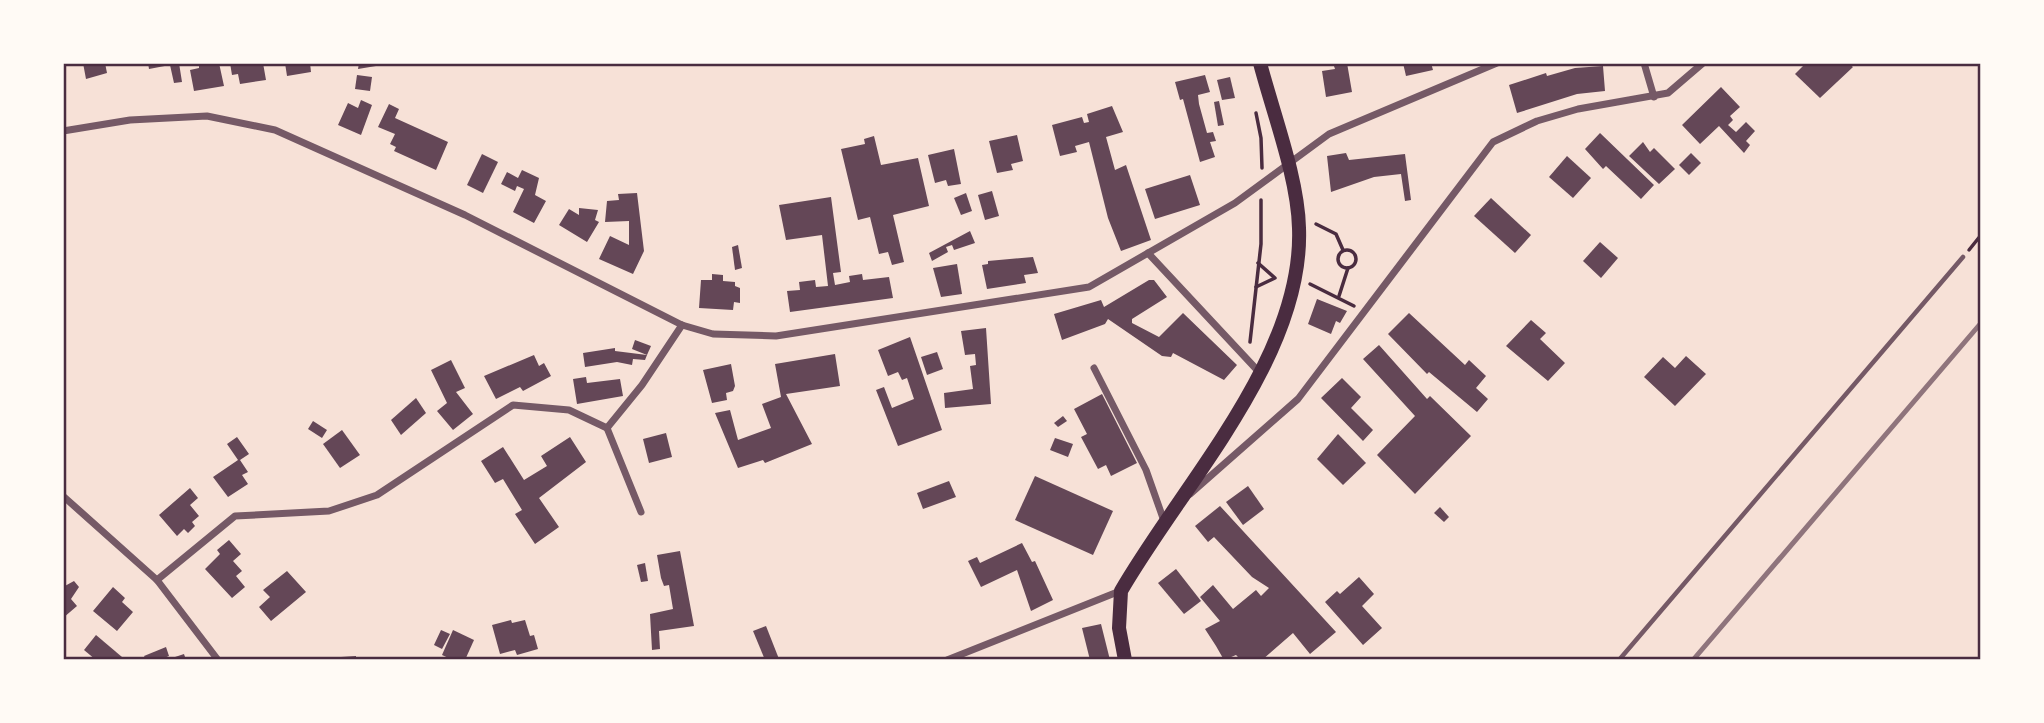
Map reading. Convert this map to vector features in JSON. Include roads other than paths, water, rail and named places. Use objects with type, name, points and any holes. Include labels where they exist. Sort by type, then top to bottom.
[{"type":"main road","points":[[1125,660],[1119,628],[1121,591],[1168,516],[1212,454],[1259,372],[1286,312],[1299,251],[1298,207],[1260,63]]},
{"type":"street","points":[[63,131],[130,120],[207,116],[275,130],[465,215],[682,325],[713,334],[776,336],[1089,287],[1260,186],[1329,134],[1497,63]]},
{"type":"street","points":[[1644,63],[1654,97]]},
{"type":"street","points":[[1094,369],[1168,516],[1298,399],[1493,142],[1537,121],[1578,109],[1668,93],[1703,63]]},
{"type":"street","points":[[1148,253],[1259,372]]},
{"type":"street","points":[[607,428],[642,385],[682,325]]},
{"type":"street","points":[[158,580],[235,516],[329,511],[377,495],[513,405],[569,410],[607,428],[641,512]]},
{"type":"street","points":[[63,496],[158,580],[218,660]]},
{"type":"street","points":[[947,660],[1121,591]]},
{"type":"lane","points":[[1619,660],[1963,257]]},
{"type":"railway","points":[[1693,660],[1981,323]]}]
